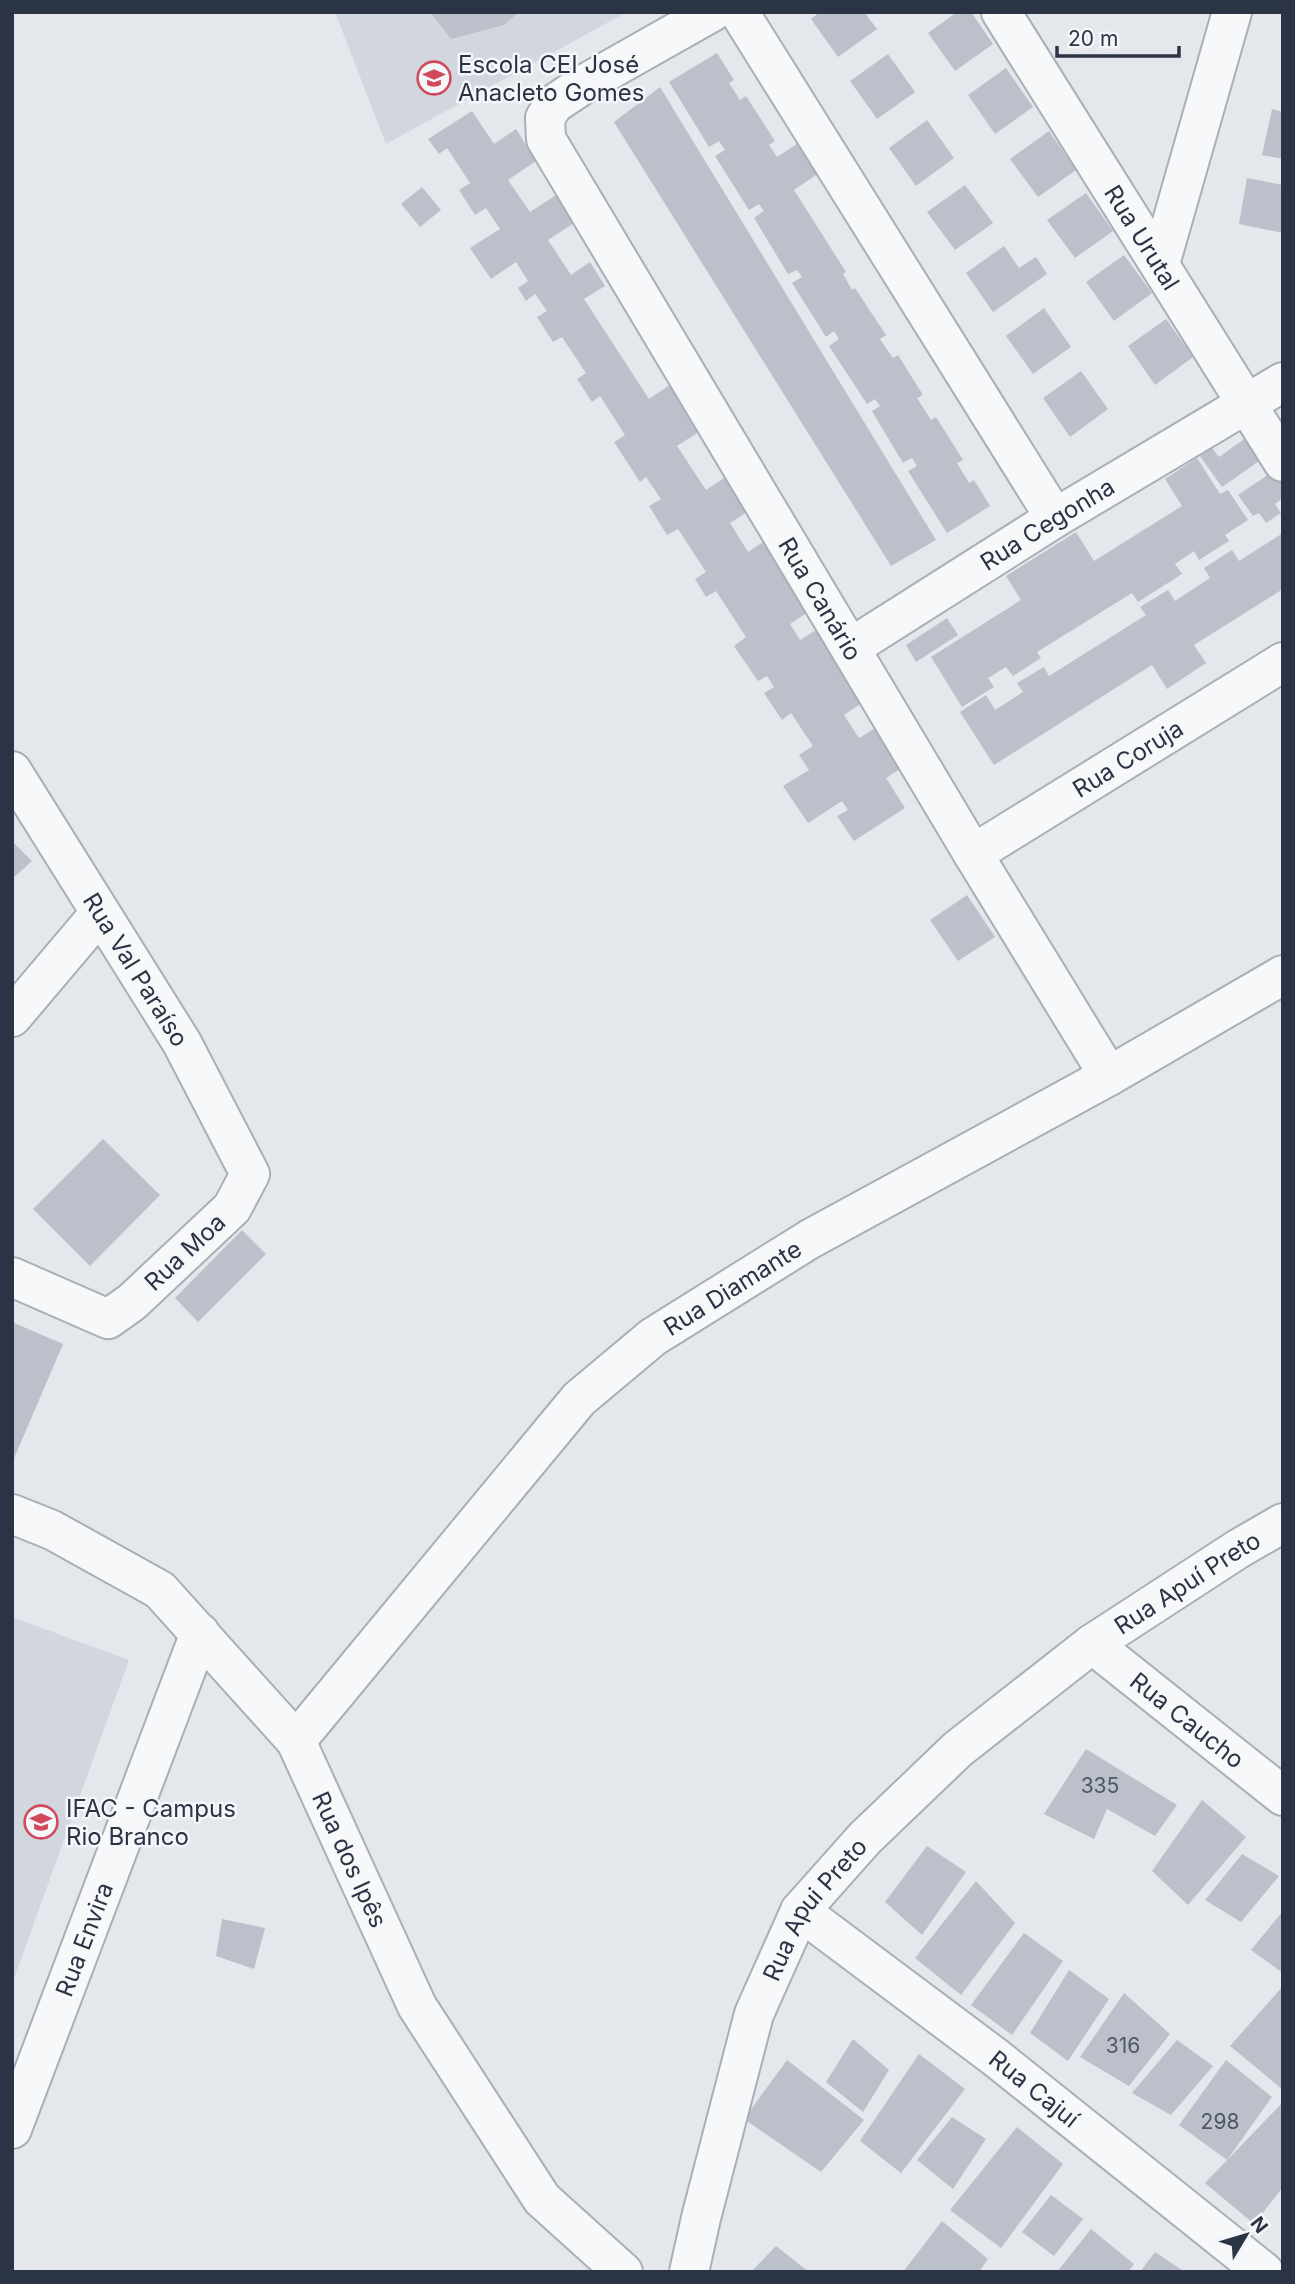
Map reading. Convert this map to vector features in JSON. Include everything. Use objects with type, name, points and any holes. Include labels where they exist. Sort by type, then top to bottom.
[{"type":"street","name":"Rua Canário","points":[[712,12],[554,104],[545,118],[546,139],[973,854],[1109,1076]]},
{"type":"street","points":[[739,12],[1055,519]]},
{"type":"street","name":"Rua Urutal","points":[[1001,12],[1283,462]]},
{"type":"street","points":[[1160,264],[1232,12]]},
{"type":"street","name":"Rua Cegonha","points":[[850,648],[1055,519],[1283,382]]},
{"type":"street","name":"Rua Coruja","points":[[973,854],[1283,662]]},
{"type":"street","name":"Rua Val Paraíso","points":[[12,771],[183,1043],[250,1174]]},
{"type":"street","points":[[12,1017],[100,914]]},
{"type":"street","name":"Rua Diamante","points":[[296,1741],[579,1399],[653,1337],[810,1239],[1109,1076],[1283,975]]},
{"type":"street","name":"Rua Moa","points":[[12,1277],[108,1319],[132,1302],[232,1208],[250,1174]]},
{"type":"street","name":"Rua dos Ipês","points":[[12,1514],[52,1530],[160,1590],[296,1741],[417,2006],[542,2199],[623,2272]]},
{"type":"street","name":"Rua Apuí Preto","points":[[1092,1644],[1238,1549],[1283,1523]]},
{"type":"street","name":"Rua Envira","points":[[12,2129],[200,1633]]},
{"type":"street","name":"Rua Caucho","points":[[1092,1644],[1283,1797]]},
{"type":"street","name":"Rua Apui Preto","points":[[689,2272],[754,2014],[800,1911],[865,1838],[958,1749],[1092,1644]]},
{"type":"street","name":"Rua Cajuí","points":[[800,1911],[995,2057],[1264,2272]]},
{"type":"shaded area","name":"Escola CEI José Anacleto Gomes","points":[[335,12],[627,12],[386,144]]},
{"type":"shaded area","name":"IFAC - Campus Rio Branco","points":[[12,1617],[129,1660],[12,1984]]},
{"type":"building","points":[[430,12],[519,12],[504,25],[451,39]]},
{"type":"building","points":[[820,12],[864,12],[877,29],[838,57],[811,19]]},
{"type":"building","points":[[957,12],[971,12],[993,44],[955,71],[928,33]]},
{"type":"building","points":[[717,53],[734,80],[729,83],[740,100],[746,96],[775,141],[769,145],[777,157],[800,142],[819,173],[794,190],[846,272],[843,274],[852,290],[855,288],[886,335],[880,339],[893,358],[898,355],[923,395],[917,398],[931,420],[936,417],[963,460],[957,463],[969,483],[974,480],[990,506],[947,533],[908,471],[917,466],[912,458],[903,463],[872,411],[880,406],[875,399],[867,404],[829,346],[839,339],[834,331],[826,337],[792,283],[802,277],[797,270],[788,274],[754,218],[764,211],[759,204],[749,210],[715,156],[725,150],[719,141],[709,147],[669,82]]},
{"type":"building","points":[[888,54],[915,92],[877,119],[850,81]]},
{"type":"building","points":[[1006,68],[1033,107],[995,134],[968,95]]},
{"type":"building","points":[[660,87],[936,540],[891,566],[614,122]]},
{"type":"building","points":[[1272,109],[1283,112],[1283,159],[1262,155]]},
{"type":"building","points":[[472,111],[494,144],[516,129],[536,161],[508,180],[530,212],[556,195],[574,223],[548,240],[571,275],[590,262],[605,286],[584,299],[649,399],[674,382],[705,428],[677,446],[706,490],[733,472],[756,506],[730,523],[748,552],[774,535],[819,605],[790,624],[800,640],[826,624],[873,695],[844,715],[859,738],[885,722],[911,762],[886,778],[905,808],[854,841],[837,816],[848,810],[842,801],[808,823],[783,786],[809,770],[799,755],[813,746],[791,713],[782,720],[764,693],[774,687],[767,676],[758,681],[734,646],[746,637],[716,591],[706,597],[695,579],[706,572],[678,529],[667,535],[649,506],[661,499],[646,477],[640,482],[614,442],[625,435],[600,396],[592,402],[577,379],[586,373],[562,337],[553,342],[537,317],[547,311],[535,294],[526,301],[518,288],[528,281],[516,262],[491,279],[470,248],[500,229],[486,208],[475,215],[459,190],[470,183],[447,148],[439,154],[428,139]]},
{"type":"building","points":[[927,120],[954,158],[916,186],[889,148]]},
{"type":"building","points":[[1049,131],[1076,170],[1038,197],[1010,159]]},
{"type":"building","points":[[1247,178],[1283,185],[1283,233],[1239,224]]},
{"type":"building","points":[[965,185],[993,223],[955,250],[927,212]]},
{"type":"building","points":[[422,187],[441,210],[420,227],[401,204]]},
{"type":"building","points":[[1086,193],[1113,231],[1075,258],[1047,220]]},
{"type":"building","points":[[1004,246],[1019,268],[1036,257],[1047,274],[993,312],[966,273]]},
{"type":"building","points":[[1124,255],[1152,293],[1114,321],[1086,282]]},
{"type":"building","points":[[1044,308],[1071,347],[1033,374],[1006,336]]},
{"type":"building","points":[[1166,319],[1193,357],[1155,385],[1128,346]]},
{"type":"building","points":[[1081,371],[1108,409],[1070,437],[1043,398]]},
{"type":"building","points":[[1250,435],[1265,457],[1222,487],[1200,456],[1212,448],[1219,457]]},
{"type":"building","points":[[1197,458],[1220,494],[1228,490],[1248,520],[1225,535],[1229,541],[1199,560],[1194,551],[1175,564],[1182,574],[1138,602],[1132,593],[1037,652],[1041,658],[1013,676],[1006,667],[988,678],[994,687],[962,707],[931,657],[1021,600],[1006,576],[1076,532],[1094,561],[1182,506],[1165,479]]},
{"type":"building","points":[[1275,470],[1283,481],[1283,498],[1275,504],[1281,513],[1266,523],[1259,513],[1253,516],[1238,495]]},
{"type":"building","points":[[1283,533],[1283,589],[1194,645],[1206,663],[1167,689],[1152,665],[994,765],[960,712],[986,695],[995,710],[1023,692],[1017,683],[1044,667],[1049,676],[1146,615],[1140,607],[1168,590],[1175,601],[1210,578],[1204,568],[1232,550],[1239,561]]},
{"type":"building","points":[[947,618],[958,635],[916,662],[906,645]]},
{"type":"building","points":[[12,841],[32,861],[12,879]]},
{"type":"building","points":[[967,895],[995,937],[958,961],[930,920]]},
{"type":"building","points":[[103,1139],[160,1195],[90,1266],[33,1209]]},
{"type":"building","points":[[242,1230],[266,1254],[198,1322],[175,1298]]},
{"type":"building","points":[[12,1322],[63,1344],[12,1463]]},
{"type":"building","points":[[1086,1749],[1177,1805],[1155,1836],[1107,1809],[1094,1839],[1044,1814]]},
{"type":"building","points":[[1202,1800],[1246,1837],[1188,1905],[1152,1871]]},
{"type":"building","points":[[927,1846],[966,1872],[922,1935],[885,1902]]},
{"type":"building","points":[[1242,1854],[1279,1876],[1241,1922],[1205,1900]]},
{"type":"building","points":[[976,1881],[1015,1923],[961,1995],[915,1958]]},
{"type":"building","points":[[1283,1911],[1283,1973],[1251,1950]]},
{"type":"building","points":[[222,1919],[265,1928],[254,1969],[216,1956]]},
{"type":"building","points":[[1024,1933],[1063,1961],[1012,2035],[971,2005]]},
{"type":"building","points":[[1069,1970],[1109,1999],[1068,2061],[1030,2033]]},
{"type":"building","points":[[1283,1986],[1283,2090],[1230,2046]]},
{"type":"building","points":[[1124,1993],[1170,2034],[1129,2086],[1080,2057]]},
{"type":"building","points":[[853,2039],[889,2070],[863,2112],[826,2082]]},
{"type":"building","points":[[1177,2040],[1213,2066],[1171,2115],[1132,2093]]},
{"type":"building","points":[[919,2054],[965,2089],[901,2173],[860,2141]]},
{"type":"building","points":[[787,2060],[864,2120],[821,2172],[744,2119]]},
{"type":"building","points":[[1226,2060],[1272,2097],[1227,2160],[1179,2125]]},
{"type":"building","points":[[1283,2102],[1283,2187],[1254,2224],[1205,2183]]},
{"type":"building","points":[[952,2117],[986,2139],[953,2189],[917,2160]]},
{"type":"building","points":[[1017,2127],[1063,2164],[1001,2248],[950,2210]]},
{"type":"building","points":[[1051,2195],[1083,2219],[1054,2256],[1022,2232]]},
{"type":"building","points":[[942,2221],[988,2259],[979,2272],[903,2272]]},
{"type":"building","points":[[1091,2229],[1134,2264],[1128,2272],[1057,2272]]},
{"type":"building","points":[[776,2246],[809,2272],[751,2272]]},
{"type":"building","points":[[1155,2252],[1185,2272],[1140,2272]]},
{"type":"place","name":"Escola CEI José Anacleto Gomes","points":[[434,78]]},
{"type":"place","name":"IFAC - Campus Rio Branco","points":[[41,1822]]}]
